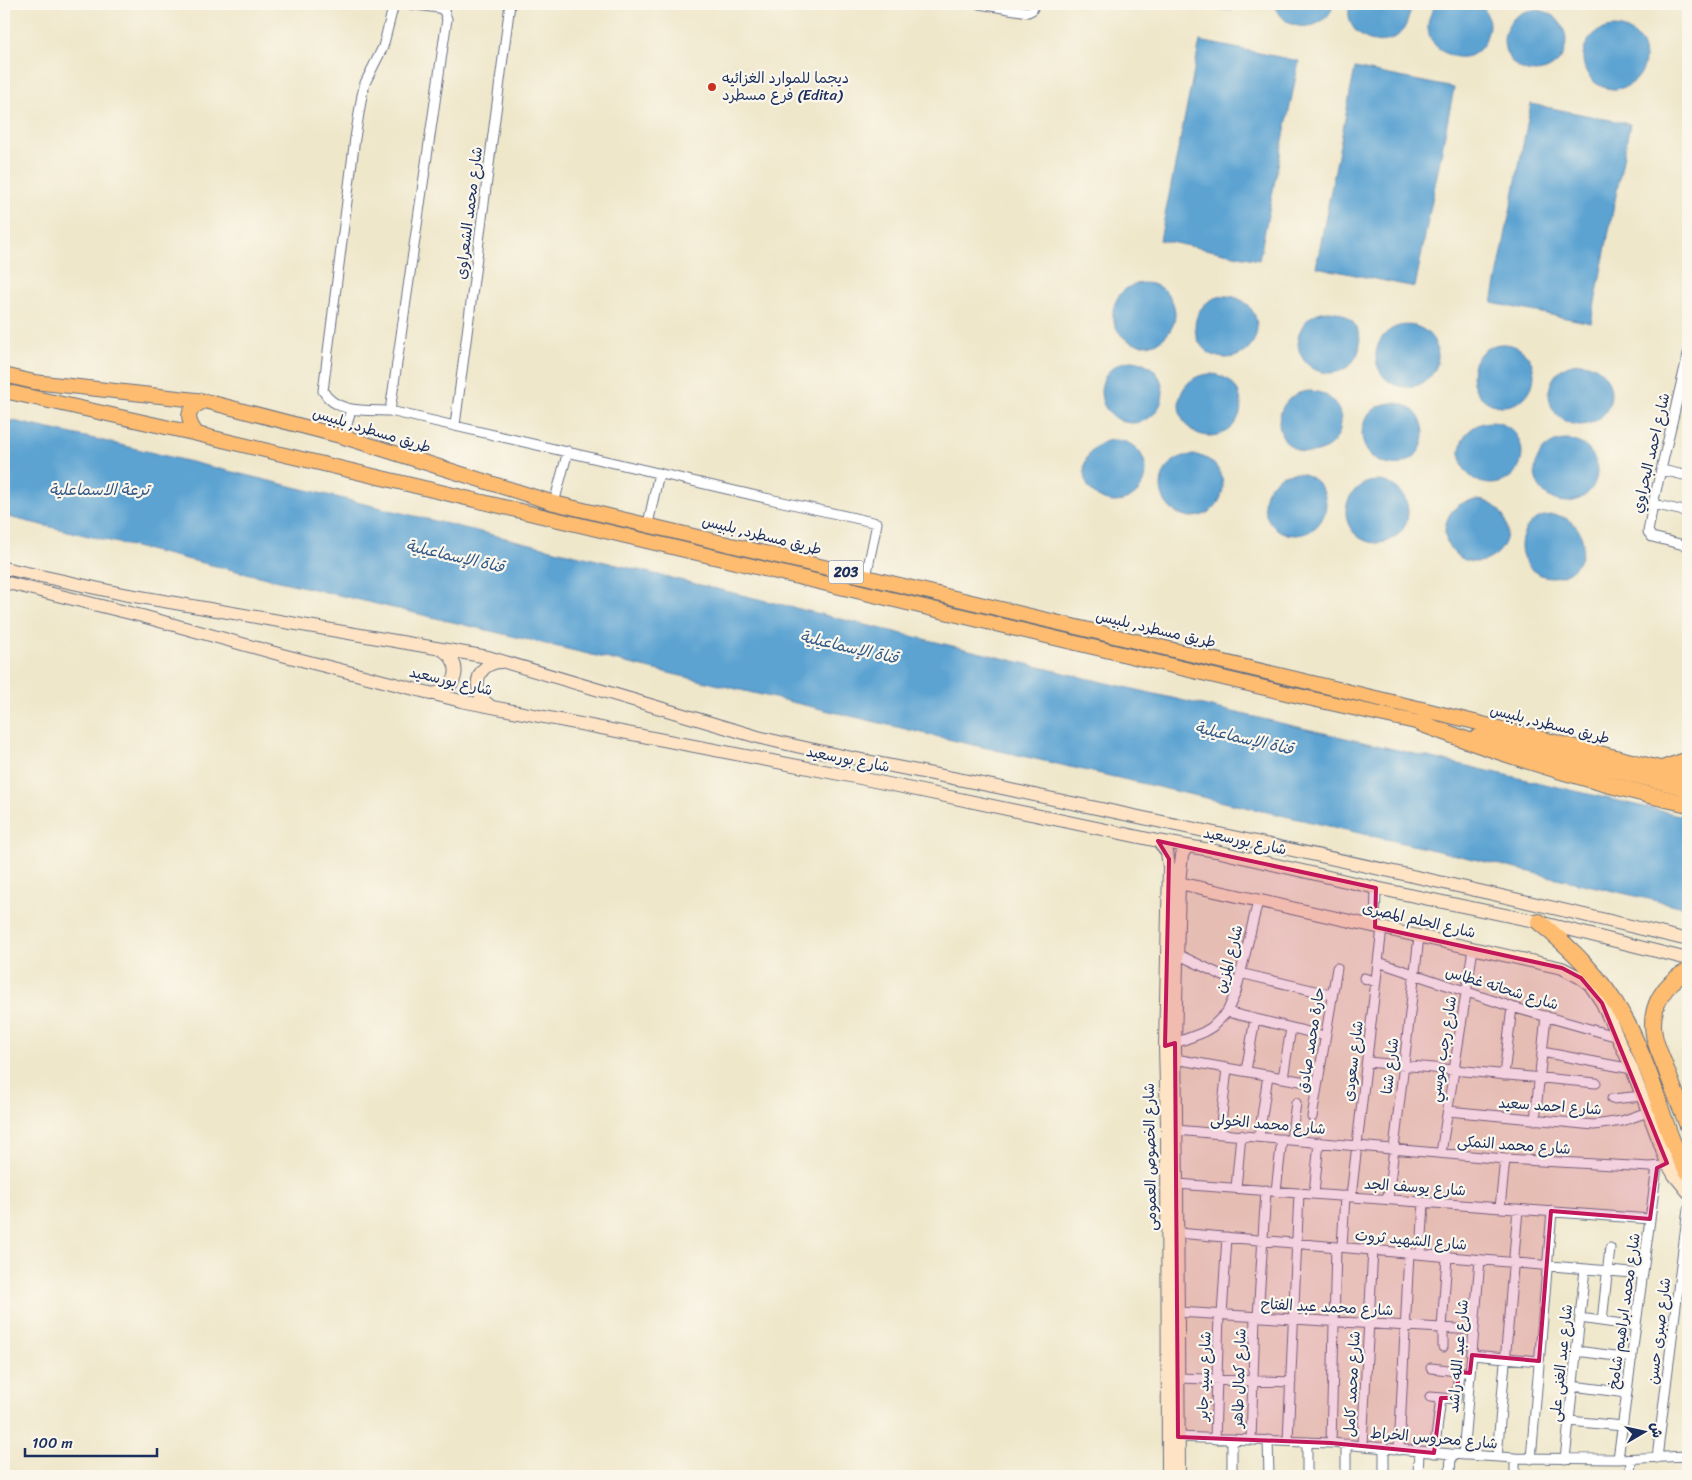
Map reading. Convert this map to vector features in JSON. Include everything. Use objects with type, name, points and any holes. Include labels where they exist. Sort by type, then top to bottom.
[{"type":"highway","points":[[1420,723],[1470,742],[1577,775],[1631,791],[1688,804]]},
{"type":"highway","points":[[1679,771],[1688,760]]},
{"type":"highway","points":[[1540,922],[1584,962],[1599,980],[1624,1017],[1643,1059],[1676,1149],[1688,1172]]},
{"type":"highway","points":[[1688,971],[1674,980],[1663,992],[1656,1007],[1653,1024],[1655,1041],[1688,1126]]},
{"type":"main road","name":"طريق مسطرد, بلبيس","points":[[4,375],[34,382],[205,401],[344,437],[554,503],[1422,708],[1679,771]]},
{"type":"main road","name":"طريق مسطرد, بلبيس","points":[[4,391],[197,434],[1280,692],[1420,723],[1688,789]]},
{"type":"main road","points":[[197,434],[189,420],[190,412],[195,405],[205,401]]},
{"type":"main road","name":"شارع بورسعيد","points":[[4,568],[123,594],[472,654],[794,746],[856,760],[970,781],[1227,836],[1688,940]]},
{"type":"main road","name":"شارع بورسعيد","points":[[4,582],[142,616],[282,655],[461,701],[860,778],[1158,841],[1231,854],[1376,888],[1540,922],[1688,959]]},
{"type":"main road","points":[[430,694],[445,690],[454,679],[455,665],[447,652],[441,649]]},
{"type":"main road","points":[[492,707],[481,697],[478,690],[480,676],[489,665],[504,662]]},
{"type":"main road","name":"شارع الخصوص العمومى","points":[[1158,841],[1167,852],[1169,859],[1170,1045],[1167,1136],[1168,1476]]},
{"type":"main road","name":"شارع الخصوص العمومى","points":[[1179,1476],[1175,1059],[1170,1045],[1177,954],[1179,883],[1182,856],[1187,846]]},
{"type":"main road","name":"شارع الحلم المصرى","points":[[1179,883],[1562,968],[1582,978],[1597,994],[1602,1003],[1632,1069],[1643,1096],[1662,1165],[1674,1174],[1688,1192]]},
{"type":"street","points":[[394,4],[383,47],[365,83],[362,95],[322,391],[327,400],[333,404],[351,409],[390,411],[455,425],[877,523],[866,577]]},
{"type":"street","points":[[390,411],[446,19],[444,11],[439,8],[409,4]]},
{"type":"street","name":"شارع محمد الشعراوى","points":[[455,425],[510,4]]},
{"type":"street","points":[[979,4],[1024,12],[1032,10],[1035,4]]},
{"type":"street","name":"شارع احمد البحراوي","points":[[1688,354],[1686,378],[1648,528],[1648,532],[1652,537],[1688,546]]},
{"type":"street","points":[[344,437],[351,409]]},
{"type":"street","points":[[554,503],[568,451]]},
{"type":"street","points":[[1662,470],[1688,476]]},
{"type":"street","points":[[648,524],[660,473]]},
{"type":"street","points":[[1653,504],[1688,512]]},
{"type":"street","name":"شارع سعودى","points":[[1331,1443],[1333,1322],[1339,1247],[1357,1146],[1378,962],[1379,927],[1376,888]]},
{"type":"street","name":"شارع المزين","points":[[1170,1045],[1212,1027],[1227,1012],[1238,983],[1258,900]]},
{"type":"street","name":"شارع شتا","points":[[1388,1199],[1419,937]]},
{"type":"street","name":"شارع رجب موسي","points":[[1441,1153],[1473,948]]},
{"type":"street","points":[[1177,954],[1238,983]]},
{"type":"street","name":"شارع شحاته غطاس","points":[[1378,962],[1512,1007],[1618,1037]]},
{"type":"street","name":"حارة محمد صادق","points":[[1312,1116],[1337,968]]},
{"type":"street","points":[[1240,973],[1332,995]]},
{"type":"street","points":[[1364,978],[1376,982]]},
{"type":"street","points":[[1504,1075],[1512,1007]]},
{"type":"street","points":[[1227,1012],[1325,1036]]},
{"type":"street","points":[[1535,1120],[1546,1016]]},
{"type":"street","points":[[1246,1071],[1255,1019]]},
{"type":"street","points":[[1283,1078],[1291,1028]]},
{"type":"street","points":[[1542,1052],[1632,1069]]},
{"type":"street","points":[[1175,1059],[1317,1084]]},
{"type":"street","points":[[1367,1062],[1596,1083]]},
{"type":"street","points":[[1220,1134],[1227,1068]]},
{"type":"street","points":[[1258,1137],[1268,1075]]},
{"type":"street","points":[[1612,1100],[1643,1096]]},
{"type":"street","points":[[1276,1191],[1286,1139],[1296,1103]]},
{"type":"street","name":"شارع احمد سعيد","points":[[1448,1111],[1604,1125],[1648,1112]]},
{"type":"street","name":"شارع محمد الخولى","points":[[1176,1130],[1357,1146]]},
{"type":"street","points":[[1236,1188],[1241,1135]]},
{"type":"street","points":[[1314,1194],[1319,1142]]},
{"type":"street","name":"شارع محمد النمكى","points":[[1357,1146],[1505,1159],[1662,1165]]},
{"type":"street","points":[[1500,1208],[1505,1159]]},
{"type":"street","name":"شارع محمد ابراهيم شامخ","points":[[1618,1459],[1650,1218],[1662,1165]]},
{"type":"street","name":"شارع يوسف الجد","points":[[1177,1184],[1650,1218]]},
{"type":"street","name":"شارع كمال طاهر","points":[[1251,1440],[1253,1381],[1266,1190]]},
{"type":"street","points":[[1288,1441],[1298,1193]]},
{"type":"street","points":[[1421,1254],[1424,1202]]},
{"type":"street","name":"شارع صبرى حسن","points":[[1657,1458],[1688,1208]]},
{"type":"street","points":[[1497,1457],[1518,1209]]},
{"type":"street","points":[[1531,1458],[1552,1211]]},
{"type":"street","name":"شارع الشهيد ثروت","points":[[1178,1233],[1643,1274]]},
{"type":"street","name":"شارع سيد جابر","points":[[1215,1438],[1227,1237]]},
{"type":"street","points":[[1602,1321],[1610,1248]]},
{"type":"street","name":"شارع محمد كامل","points":[[1362,1445],[1373,1250]]},
{"type":"street","points":[[1399,1450],[1409,1253]]},
{"type":"street","points":[[1442,1347],[1447,1257]]},
{"type":"street","name":"شارع عبد الله راشد","points":[[1463,1455],[1480,1260]]},
{"type":"street","name":"شارع عبد الغنى على","points":[[1565,1460],[1585,1269]]},
{"type":"street","name":"شارع محمد عبد الفتاح","points":[[1178,1312],[1474,1330]]},
{"type":"street","points":[[1580,1318],[1636,1326]]},
{"type":"street","points":[[1576,1351],[1632,1358]]},
{"type":"street","points":[[1472,1355],[1539,1362]]},
{"type":"street","points":[[1431,1368],[1470,1373]]},
{"type":"street","points":[[1430,1397],[1456,1398],[1459,1372]]},
{"type":"street","points":[[1178,1378],[1291,1382]]},
{"type":"street","points":[[1573,1386],[1627,1393]]},
{"type":"street","points":[[1434,1453],[1441,1398]]},
{"type":"street","points":[[1569,1421],[1622,1426]]},
{"type":"street","name":"شارع محروس الخراط","points":[[1178,1437],[1331,1443],[1434,1453],[1565,1460],[1688,1456]]},
{"type":"street","points":[[1232,1439],[1232,1476]]},
{"type":"street","points":[[1268,1440],[1269,1476]]},
{"type":"street","points":[[1307,1442],[1307,1476]]},
{"type":"street","points":[[1346,1444],[1346,1476]]},
{"type":"street","points":[[1384,1447],[1384,1476]]},
{"type":"street","points":[[1418,1476],[1419,1451]]},
{"type":"street","points":[[1450,1476],[1451,1454]]},
{"type":"street","points":[[1514,1476],[1515,1458]]},
{"type":"street","points":[[1630,1476],[1631,1459]]},
{"type":"highlighted area","points":[[1158,841],[1376,888],[1375,927],[1562,968],[1581,978],[1602,1003],[1667,1163],[1657,1168],[1650,1219],[1551,1211],[1539,1361],[1472,1355],[1470,1373],[1459,1372],[1456,1398],[1441,1398],[1434,1453],[1331,1443],[1178,1437],[1175,1043],[1165,1046],[1169,859]]},
{"type":"water","points":[[1206,4],[1244,4],[1225,10]]},
{"type":"water","points":[[1275,4],[1334,4],[1329,14],[1322,21],[1304,26],[1286,21],[1279,14]]},
{"type":"water","points":[[1350,4],[1409,4],[1410,12],[1402,31],[1393,39],[1382,42],[1361,36],[1353,28],[1349,17]]},
{"type":"water","points":[[1437,4],[1480,4],[1487,15],[1489,26],[1480,49],[1469,56],[1457,57],[1445,53],[1435,45],[1429,33],[1429,19]]},
{"type":"water","points":[[1612,4],[1650,4],[1631,10]]},
{"type":"water","points":[[1535,10],[1552,15],[1557,19],[1561,24],[1566,41],[1561,58],[1557,63],[1552,67],[1535,72],[1518,67],[1513,63],[1509,58],[1504,41],[1509,24],[1513,19],[1518,15]]},
{"type":"water","points":[[1614,27],[1631,32],[1636,36],[1640,41],[1645,58],[1640,75],[1636,80],[1631,84],[1614,89],[1597,84],[1592,80],[1588,75],[1583,58],[1588,41],[1592,36],[1597,32]]},
{"type":"water","points":[[1200,41],[1299,61],[1259,260],[1160,240]]},
{"type":"water","points":[[1355,68],[1454,88],[1415,287],[1316,267]]},
{"type":"water","points":[[1531,104],[1630,124],[1591,323],[1492,303]]},
{"type":"water","points":[[1144,283],[1161,288],[1166,292],[1170,297],[1175,314],[1170,331],[1166,336],[1161,340],[1144,345],[1127,340],[1122,336],[1118,331],[1113,314],[1118,297],[1122,292],[1127,288]]},
{"type":"water","points":[[1226,296],[1243,301],[1248,305],[1252,310],[1257,327],[1252,344],[1248,349],[1243,353],[1226,358],[1209,353],[1204,349],[1200,344],[1195,327],[1200,310],[1204,305],[1209,301]]},
{"type":"water","points":[[1329,311],[1346,316],[1351,320],[1355,325],[1360,342],[1355,359],[1351,364],[1346,368],[1329,373],[1312,368],[1307,364],[1303,359],[1298,342],[1303,325],[1307,320],[1312,316]]},
{"type":"water","points":[[1407,325],[1424,330],[1429,334],[1433,339],[1438,356],[1433,373],[1429,378],[1424,382],[1407,387],[1390,382],[1385,378],[1381,373],[1376,356],[1381,339],[1385,334],[1390,330]]},
{"type":"water","points":[[1503,344],[1520,349],[1525,353],[1529,358],[1534,375],[1529,392],[1525,397],[1520,401],[1503,406],[1486,401],[1481,397],[1477,392],[1472,375],[1477,358],[1481,353],[1486,349]]},
{"type":"water","points":[[1132,361],[1149,366],[1154,370],[1158,375],[1163,392],[1158,409],[1154,414],[1149,418],[1132,423],[1115,418],[1110,414],[1106,409],[1101,392],[1106,375],[1110,370],[1115,366]]},
{"type":"water","points":[[1580,363],[1597,368],[1602,372],[1606,377],[1611,394],[1606,411],[1602,416],[1597,420],[1580,425],[1563,420],[1558,416],[1554,411],[1549,394],[1554,377],[1558,372],[1563,368]]},
{"type":"water","points":[[1210,374],[1227,379],[1232,383],[1236,388],[1241,405],[1236,422],[1232,427],[1227,431],[1210,436],[1193,431],[1188,427],[1184,422],[1179,405],[1184,388],[1188,383],[1193,379]]},
{"type":"water","points":[[1310,391],[1327,396],[1332,400],[1336,405],[1341,422],[1336,439],[1332,444],[1327,448],[1310,453],[1293,448],[1288,444],[1284,439],[1279,422],[1284,405],[1288,400],[1293,396]]},
{"type":"water","points":[[1393,403],[1410,408],[1415,412],[1419,417],[1424,434],[1419,451],[1415,456],[1410,460],[1393,465],[1376,460],[1371,456],[1367,451],[1362,434],[1367,417],[1371,412],[1376,408]]},
{"type":"water","name":"ترعة الاسماعلية","points":[[4,419],[104,441],[1081,677],[1688,817],[1688,908],[952,740],[4,516]]},
{"type":"water","points":[[1491,422],[1508,427],[1513,431],[1517,436],[1522,453],[1517,470],[1513,475],[1508,479],[1491,484],[1474,479],[1469,475],[1465,470],[1460,453],[1465,436],[1469,431],[1474,427]]},
{"type":"water","points":[[1115,440],[1132,445],[1137,449],[1141,454],[1146,471],[1141,488],[1137,493],[1132,497],[1115,502],[1098,497],[1093,493],[1089,488],[1084,471],[1089,454],[1093,449],[1098,445]]},
{"type":"water","points":[[1566,440],[1583,445],[1588,449],[1592,454],[1597,471],[1592,488],[1588,493],[1583,497],[1566,502],[1549,497],[1544,493],[1540,488],[1535,471],[1540,454],[1544,449],[1549,445]]},
{"type":"water","points":[[1192,455],[1209,460],[1214,464],[1218,469],[1223,486],[1218,503],[1214,508],[1209,512],[1192,517],[1175,512],[1170,508],[1166,503],[1161,486],[1166,469],[1170,464],[1175,460]]},
{"type":"water","points":[[1295,473],[1312,478],[1317,482],[1321,487],[1326,504],[1321,521],[1317,526],[1312,530],[1295,535],[1278,530],[1273,526],[1269,521],[1264,504],[1269,487],[1273,482],[1278,478]]},
{"type":"water","points":[[1377,481],[1394,486],[1399,490],[1403,495],[1408,512],[1403,529],[1399,534],[1394,538],[1377,543],[1360,538],[1355,534],[1351,529],[1346,512],[1351,495],[1355,490],[1360,486]]},
{"type":"water","points":[[1476,500],[1493,505],[1498,509],[1502,514],[1507,531],[1502,548],[1498,553],[1493,557],[1476,562],[1459,557],[1454,553],[1450,548],[1445,531],[1450,514],[1454,509],[1459,505]]},
{"type":"water","points":[[1552,515],[1569,520],[1574,524],[1578,529],[1583,546],[1578,563],[1574,568],[1569,572],[1552,577],[1535,572],[1530,568],[1526,563],[1521,546],[1526,529],[1530,524],[1535,520]]},
{"type":"place","name":"ديجما للموارد الغزائيه فرع مسطرد (Edita)","points":[[712,87]]},
{"type":"water label","name":"قناة الإسماعيلية","points":[[455,556]]},
{"type":"water label","name":"قناة الإسماعيلية","points":[[849,647]]},
{"type":"water label","name":"قناة الإسماعيلية","points":[[1244,738]]}]
